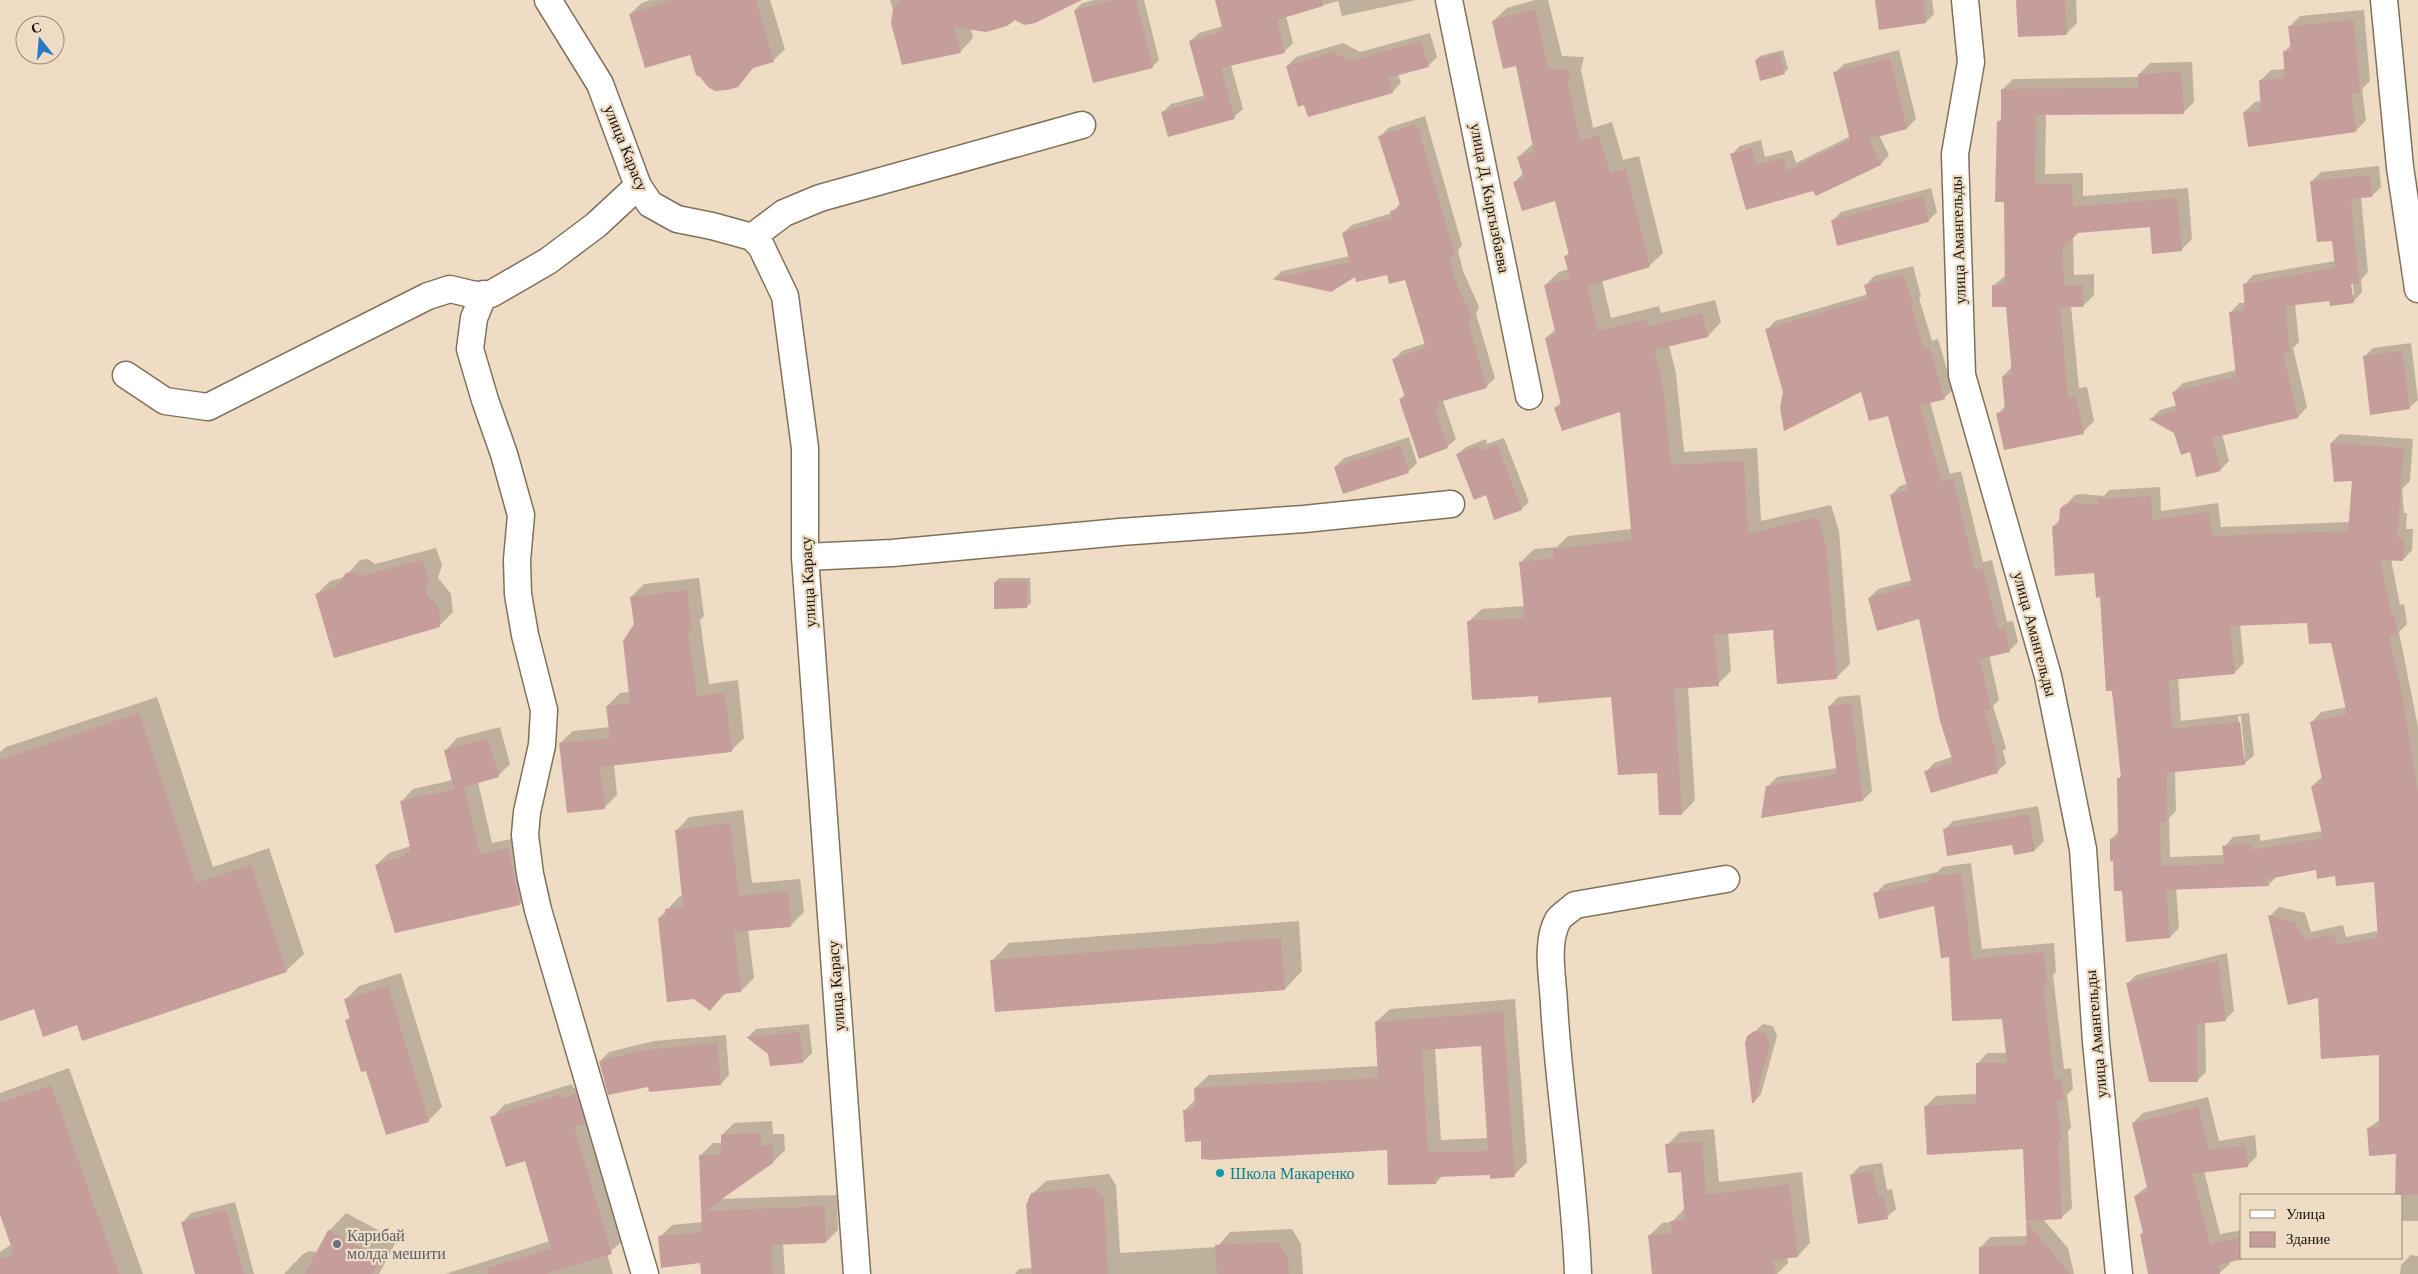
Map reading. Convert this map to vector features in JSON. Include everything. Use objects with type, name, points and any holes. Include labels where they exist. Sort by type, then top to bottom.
[{"type":"street","name":"улица Карасу","points":[[548,0],[600,84],[638,186],[650,204],[677,219],[752,237],[761,246],[785,296],[805,448],[805,557],[856,1274]]},
{"type":"street","name":"улица Д. Кыргызбаева","points":[[1450,0],[1529,396]]},
{"type":"street","name":"улица Амангельды","points":[[1965,0],[1971,62],[1955,154],[1962,375],[2048,676],[2083,849],[2096,1042],[2119,1274]]},
{"type":"street","points":[[2384,0],[2400,167],[2418,289]]},
{"type":"street","points":[[752,237],[784,213],[820,198],[1082,125]]},
{"type":"street","points":[[126,375],[165,401],[208,407],[428,296],[450,289],[475,295],[491,294],[548,261],[596,225],[638,186]]},
{"type":"street","points":[[484,294],[474,318],[470,349],[504,454],[521,515],[517,560],[518,594],[525,635],[544,710],[542,745],[527,812],[525,834],[530,874],[538,910],[629,1213],[645,1274]]},
{"type":"street","points":[[805,557],[892,554],[1120,532],[1304,519],[1451,504]]},
{"type":"street","points":[[1578,1274],[1576,1230],[1557,1061],[1552,975],[1552,940],[1558,920],[1575,905],[1726,879]]},
{"type":"building","points":[[671,0],[756,0],[774,62],[753,68],[738,87],[715,91],[696,75],[690,55],[645,68],[629,14]]},
{"type":"building","points":[[900,0],[1082,0],[1035,23],[1024,25],[1015,20],[1007,26],[986,32],[954,27],[961,53],[902,65],[891,23],[893,9]]},
{"type":"building","points":[[1113,0],[1136,0],[1153,68],[1093,83],[1074,10]]},
{"type":"building","points":[[1215,0],[1322,0],[1323,6],[1277,20],[1285,53],[1221,68],[1235,119],[1168,137],[1161,112],[1205,100],[1189,41],[1223,31]]},
{"type":"building","points":[[1875,0],[1923,0],[1926,23],[1879,30]]},
{"type":"building","points":[[2016,0],[2065,0],[2067,35],[2018,37]]},
{"type":"building","points":[[1535,9],[1548,69],[1571,70],[1568,84],[1580,141],[1599,135],[1610,173],[1626,169],[1650,267],[1587,286],[1598,331],[1646,319],[1648,326],[1702,313],[1708,337],[1654,350],[1663,386],[1671,465],[1744,461],[1748,534],[1817,517],[1826,544],[1837,679],[1777,684],[1773,630],[1714,635],[1719,686],[1674,689],[1682,815],[1659,815],[1657,773],[1618,775],[1611,697],[1538,703],[1538,696],[1472,700],[1467,621],[1525,618],[1519,562],[1554,558],[1553,549],[1632,540],[1620,412],[1562,431],[1554,408],[1561,405],[1545,338],[1556,335],[1544,285],[1570,278],[1564,256],[1569,255],[1555,201],[1522,211],[1513,182],[1524,178],[1517,157],[1534,152],[1516,66],[1503,69],[1492,21]]},
{"type":"building","points":[[2354,20],[2360,93],[2351,93],[2356,132],[2248,147],[2243,112],[2261,111],[2259,80],[2285,78],[2283,51],[2291,51],[2288,26]]},
{"type":"building","points":[[1421,41],[1429,67],[1388,78],[1393,93],[1308,117],[1304,105],[1298,107],[1286,66],[1333,52],[1351,61]]},
{"type":"building","points":[[1779,53],[1785,74],[1760,81],[1755,60]]},
{"type":"building","points":[[1890,58],[1907,129],[1869,139],[1881,165],[1816,196],[1813,191],[1746,210],[1730,154],[1752,148],[1756,165],[1784,158],[1787,171],[1850,140],[1833,72]]},
{"type":"building","points":[[2181,72],[2184,114],[2036,115],[2035,184],[2072,184],[2073,207],[2177,198],[2182,251],[2152,254],[2150,227],[2078,233],[2062,249],[2064,285],[2083,285],[2083,307],[2060,307],[2068,398],[2076,397],[2084,434],[2004,450],[1996,413],[2005,411],[2002,376],[2012,375],[2006,307],[1992,307],[1992,285],[2005,285],[2004,202],[1995,202],[1997,121],[2001,122],[2001,89],[2138,88],[2138,74]]},
{"type":"building","points":[[1417,124],[1455,255],[1449,257],[1455,280],[1471,316],[1468,323],[1487,388],[1438,402],[1439,407],[1434,408],[1448,448],[1419,459],[1399,399],[1405,397],[1392,359],[1426,348],[1405,280],[1389,284],[1387,275],[1356,282],[1355,277],[1331,292],[1272,279],[1350,262],[1342,233],[1392,218],[1390,211],[1401,208],[1378,136]]},
{"type":"building","points":[[2370,175],[2372,197],[2351,199],[2359,283],[2351,284],[2354,303],[2330,306],[2329,301],[2285,306],[2290,352],[2283,353],[2298,418],[2212,438],[2221,471],[2196,477],[2190,452],[2181,455],[2174,433],[2149,419],[2177,410],[2172,392],[2236,377],[2229,312],[2245,310],[2243,284],[2335,268],[2332,241],[2317,242],[2310,181]]},
{"type":"building","points":[[1923,196],[1929,222],[1837,246],[1831,220]]},
{"type":"building","points":[[1904,274],[1924,349],[1929,347],[1945,399],[1920,406],[1942,482],[1953,479],[1975,570],[1983,568],[1998,630],[2005,628],[2010,652],[1980,659],[1991,710],[1984,711],[1998,758],[1994,759],[1998,773],[1931,793],[1924,771],[1953,762],[1940,721],[1919,619],[1877,631],[1868,598],[1911,585],[1890,495],[1908,490],[1888,416],[1869,421],[1861,392],[1784,431],[1780,408],[1783,392],[1765,329],[1868,299],[1864,285]]},
{"type":"building","points":[[2402,351],[2410,409],[2370,415],[2363,356]]},
{"type":"building","points":[[2330,443],[2404,448],[2397,538],[2404,538],[2403,561],[2380,560],[2391,614],[2394,613],[2398,635],[2389,636],[2403,699],[2418,793],[2418,1195],[2395,1194],[2396,1154],[2369,1156],[2367,1128],[2379,1127],[2379,1055],[2321,1059],[2318,998],[2288,1005],[2268,915],[2294,922],[2307,940],[2334,934],[2337,945],[2378,938],[2374,882],[2336,886],[2335,876],[2317,879],[2316,870],[2267,879],[2269,886],[2166,890],[2170,938],[2126,942],[2122,891],[2114,891],[2113,861],[2110,861],[2110,839],[2118,838],[2117,778],[2121,778],[2112,691],[2106,691],[2100,597],[2096,598],[2094,573],[2055,576],[2052,526],[2059,525],[2060,509],[2071,502],[2099,505],[2098,499],[2151,496],[2152,520],[2209,512],[2212,536],[2348,531],[2352,481],[2334,482]],"holes":[[[2307,623],[2309,644],[2331,643],[2347,714],[2310,722],[2323,783],[2311,786],[2323,838],[2251,850],[2251,843],[2222,846],[2224,864],[2161,866],[2160,822],[2167,822],[2166,773],[2245,765],[2240,722],[2172,729],[2169,680],[2235,674],[2230,626]]]},
{"type":"building","points":[[1497,444],[1522,510],[1494,520],[1486,495],[1474,500],[1456,454],[1478,446],[1480,451]]},
{"type":"building","points":[[1401,445],[1409,473],[1343,494],[1334,467]]},
{"type":"building","points":[[422,560],[429,579],[425,592],[439,608],[440,627],[334,658],[315,594],[335,588],[346,573],[354,572],[361,576]]},
{"type":"building","points":[[1027,581],[1027,608],[994,609],[994,582]]},
{"type":"building","points":[[687,590],[692,630],[688,631],[697,696],[725,693],[732,752],[600,767],[605,809],[567,813],[559,743],[610,738],[606,706],[630,703],[623,641],[634,624],[630,597]]},
{"type":"building","points":[[1851,703],[1863,801],[1761,818],[1766,786],[1837,774],[1828,706]]},
{"type":"building","points":[[139,713],[196,883],[251,865],[287,972],[82,1041],[77,1025],[43,1037],[34,1009],[0,1021],[0,760]]},
{"type":"building","points":[[488,738],[499,777],[464,787],[480,854],[508,848],[520,905],[395,933],[375,865],[405,856],[404,853],[411,852],[400,801],[454,789],[444,750]]},
{"type":"building","points":[[2029,814],[2035,851],[2014,855],[2012,845],[1947,856],[1943,829]]},
{"type":"building","points":[[730,823],[739,896],[788,891],[791,927],[734,932],[741,992],[723,994],[710,1011],[694,999],[667,1002],[658,918],[666,917],[665,909],[683,907],[675,830]]},
{"type":"building","points":[[1961,873],[1972,959],[2044,952],[2047,984],[2043,984],[2054,1079],[2061,1078],[2064,1100],[2057,1101],[2061,1139],[2058,1139],[2062,1219],[2026,1221],[2023,1149],[1927,1155],[1924,1106],[1976,1103],[1976,1063],[2007,1063],[2002,1019],[1952,1021],[1949,957],[1941,958],[1934,906],[1879,919],[1873,893],[1931,881],[1930,876]]},
{"type":"building","points":[[1281,938],[1285,990],[995,1012],[990,960]]},
{"type":"building","points":[[2218,961],[2226,1021],[2197,1024],[2198,1082],[2149,1082],[2126,983]]},
{"type":"building","points":[[388,986],[429,1122],[386,1135],[366,1071],[361,1072],[345,1020],[350,1019],[344,999]]},
{"type":"building","points":[[1503,1012],[1515,1177],[1490,1179],[1490,1175],[1436,1177],[1436,1184],[1388,1185],[1387,1150],[1211,1160],[1201,1159],[1201,1141],[1185,1142],[1183,1110],[1195,1109],[1194,1088],[1378,1078],[1375,1022]],"holes":[[[1481,1046],[1488,1151],[1428,1152],[1422,1050]]]},
{"type":"building","points":[[1754,1031],[1765,1033],[1770,1045],[1754,1103],[1752,1103],[1745,1043],[1747,1036]]},
{"type":"building","points":[[800,1032],[803,1063],[770,1066],[768,1054],[746,1037]]},
{"type":"building","points":[[717,1043],[721,1085],[649,1092],[648,1087],[608,1095],[599,1061],[645,1050]]},
{"type":"building","points":[[51,1085],[119,1274],[0,1274],[0,1259],[14,1254],[0,1215],[0,1103]]},
{"type":"building","points":[[577,1094],[585,1124],[574,1127],[612,1254],[545,1274],[488,1274],[487,1268],[551,1249],[525,1161],[506,1167],[490,1117],[559,1095],[561,1099]]},
{"type":"building","points":[[2198,1107],[2209,1150],[2245,1145],[2248,1167],[2192,1174],[2210,1244],[2238,1238],[2240,1259],[2243,1259],[2218,1265],[2220,1274],[2148,1274],[2140,1234],[2143,1233],[2134,1196],[2148,1192],[2132,1123]]},
{"type":"building","points":[[761,1133],[761,1146],[773,1145],[773,1163],[705,1211],[825,1206],[826,1243],[771,1245],[773,1274],[701,1274],[700,1263],[661,1268],[658,1236],[702,1232],[699,1155],[721,1154],[721,1135]]},
{"type":"building","points":[[1702,1142],[1706,1195],[1789,1184],[1798,1257],[1773,1260],[1775,1274],[1652,1274],[1648,1235],[1672,1233],[1670,1221],[1685,1220],[1681,1172],[1668,1173],[1665,1144]]},
{"type":"building","points":[[1873,1171],[1878,1198],[1884,1197],[1888,1219],[1858,1224],[1850,1175]]},
{"type":"building","points":[[1095,1187],[1104,1199],[1108,1274],[1032,1274],[1026,1205],[1031,1193]]},
{"type":"building","points":[[226,1210],[244,1274],[195,1274],[181,1222]]},
{"type":"building","points":[[2026,1221],[2070,1274],[1979,1274],[1979,1247],[2027,1245]]},
{"type":"building","name":"Карибай молда мешити","points":[[328,1230],[381,1258],[372,1274],[305,1274]]},
{"type":"building","points":[[1279,1242],[1288,1258],[1289,1274],[1217,1274],[1215,1245]]},
{"type":"place","name":"Школа Макаренко","points":[[1220,1173]]},
{"type":"place","name":"Карибай молда мешити","points":[[337,1244]]}]
